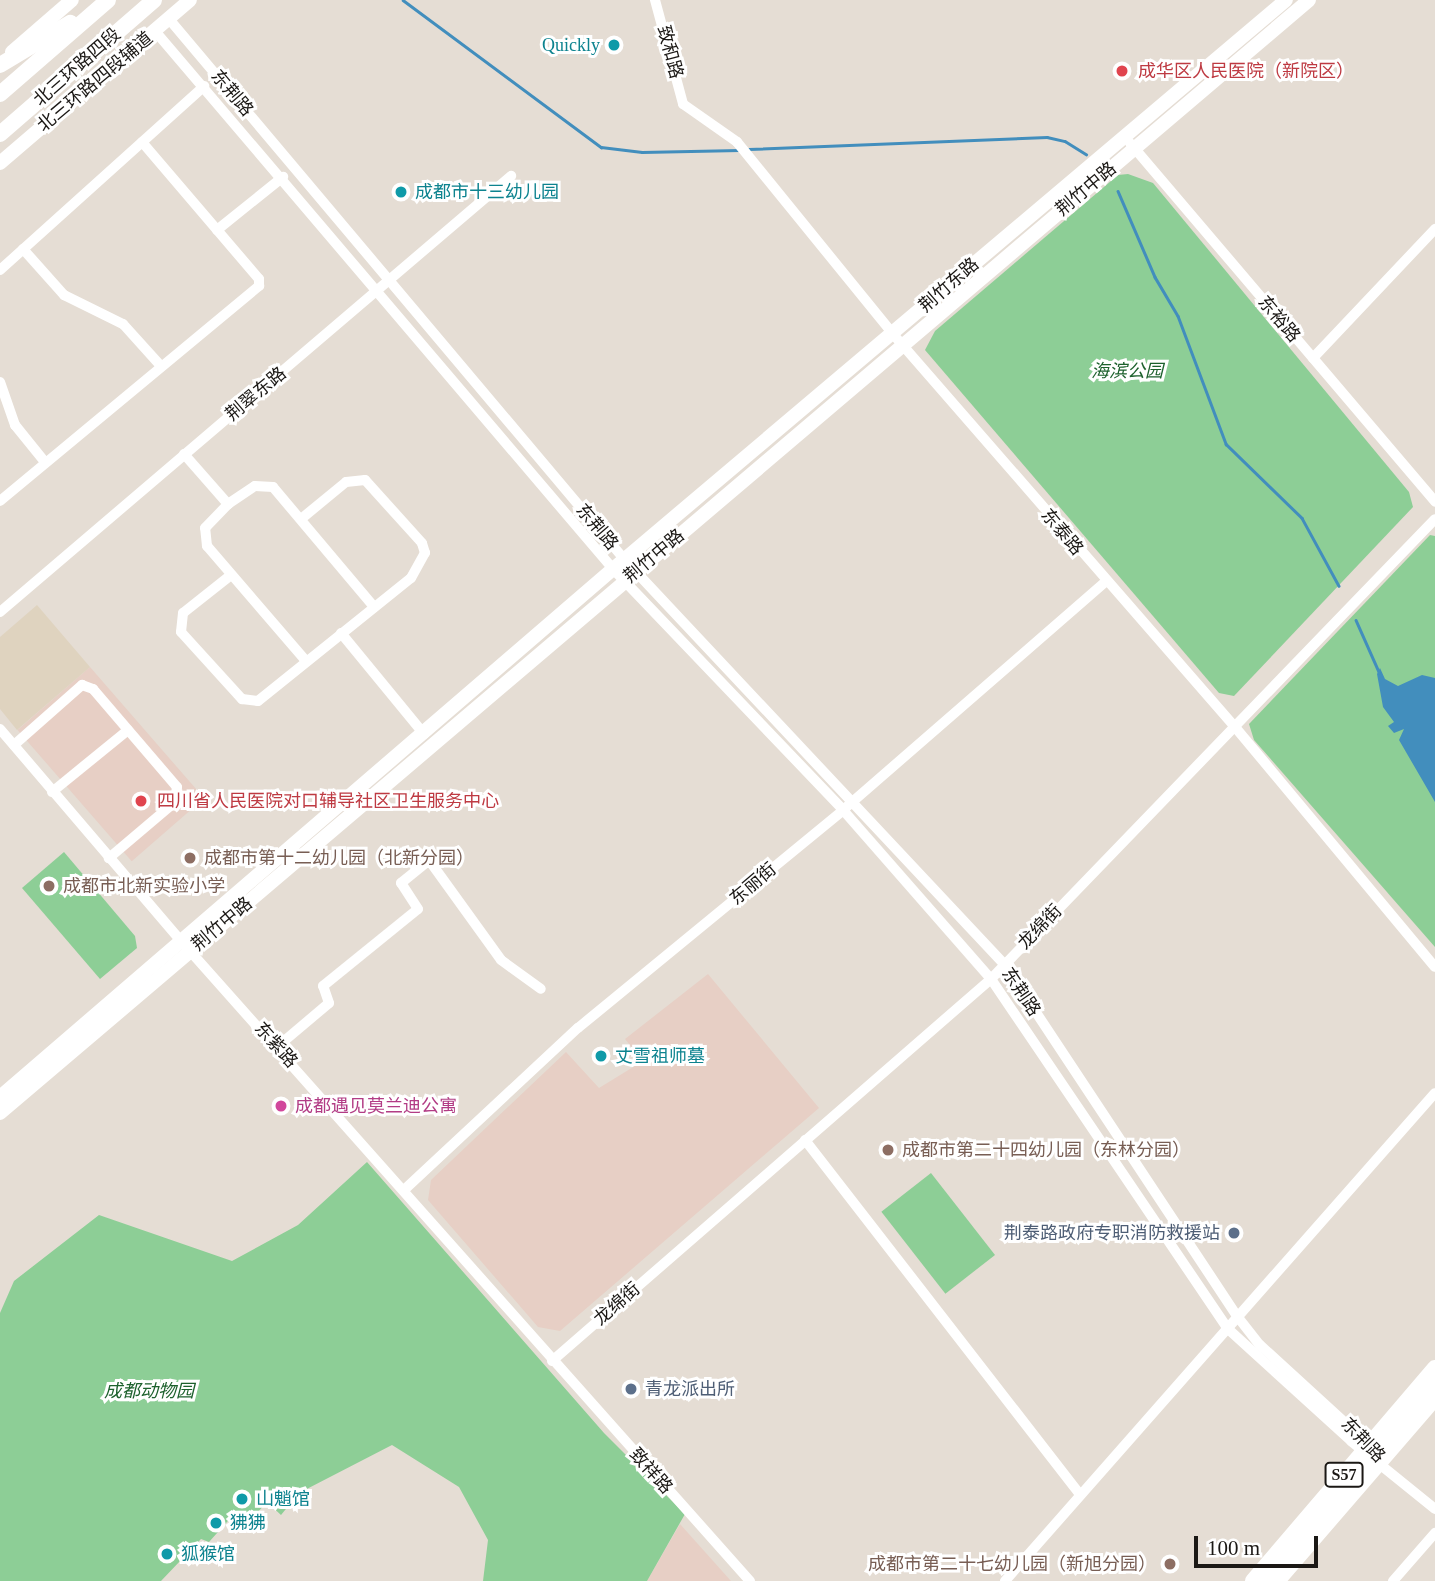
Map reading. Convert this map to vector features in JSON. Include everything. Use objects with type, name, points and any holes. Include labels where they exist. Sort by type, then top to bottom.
[{"type":"highway","name":"北三环路四段","points":[[0,134],[154,0]]},
{"type":"highway","points":[[0,64],[106,1]]},
{"type":"highway","name":"北三环路四段","points":[[0,94],[106,1]]},
{"type":"highway","name":"S57","points":[[1253,1581],[1435,1368]]},
{"type":"highway","name":"S57","points":[[1278,1581],[1435,1398]]},
{"type":"main road","points":[[0,64],[72,0]]},
{"type":"main road","name":"北三环路四段辅道","points":[[0,163],[190,0]]},
{"type":"main road","name":"荆竹东路","points":[[619,564],[1286,0]]},
{"type":"main road","name":"荆竹中路","points":[[0,1097],[631,576],[1308,0]]},
{"type":"main road","name":"荆竹中路","points":[[0,1113],[424,734],[619,564]]},
{"type":"street","name":"致和路","points":[[656,0],[683,104]]},
{"type":"street","name":"东荆路","points":[[169,19],[389,280],[619,564]]},
{"type":"street","name":"东荆路","points":[[155,31],[619,564],[847,806],[1004,964],[1237,1316],[1260,1345],[1373,1454]]},
{"type":"street","points":[[0,270],[204,86]]},
{"type":"street","name":"东泰路","points":[[683,104],[737,142],[747,158],[892,333],[1105,582],[1235,727],[1435,967]]},
{"type":"street","name":"东裕路","points":[[1124,135],[1435,502]]},
{"type":"street","points":[[0,501],[160,365],[259,286],[259,279],[142,142]]},
{"type":"street","name":"荆翠东路","points":[[0,612],[512,176]]},
{"type":"street","points":[[217,230],[283,177]]},
{"type":"street","points":[[1313,358],[1435,229]]},
{"type":"street","points":[[23,249],[64,295],[123,324],[160,365]]},
{"type":"street","points":[[0,383],[15,425],[45,462]]},
{"type":"street","points":[[184,454],[228,505]]},
{"type":"street","points":[[231,575],[183,613],[181,632],[249,702],[258,701],[419,568],[425,553],[422,543],[365,480],[346,482],[301,519]]},
{"type":"street","points":[[306,661],[207,546],[205,528],[228,505],[256,486],[273,487],[374,607]]},
{"type":"street","name":"龙绵街","points":[[552,1361],[991,979],[1435,519]]},
{"type":"street","name":"东丽街","points":[[404,1190],[578,1028],[847,806],[1105,582]]},
{"type":"street","points":[[341,634],[424,734]]},
{"type":"street","points":[[14,745],[82,685],[93,689],[177,787],[176,802],[109,858]]},
{"type":"street","name":"东紫路","points":[[0,729],[109,858],[552,1361]]},
{"type":"street","points":[[52,792],[128,730]]},
{"type":"street","name":"东荆路","points":[[847,806],[991,979],[1227,1328],[1435,1509]]},
{"type":"street","points":[[277,1046],[329,1003],[323,986],[418,909],[401,883],[429,860],[501,960],[541,989]]},
{"type":"street","points":[[1005,1581],[1435,1093]]},
{"type":"street","points":[[804,1140],[1080,1495]]},
{"type":"street","name":"致祥路","points":[[552,1361],[750,1581]]},
{"type":"street","points":[[1264,1581],[1435,1382]]},
{"type":"street","points":[[1393,1581],[1435,1533]]},
{"type":"shaded area","points":[[37,605],[90,667],[17,730],[0,709],[0,637]]},
{"type":"shaded area","points":[[90,667],[204,798],[132,861],[18,730]]},
{"type":"shaded area","points":[[708,974],[819,1108],[560,1331],[538,1327],[428,1200],[431,1180],[566,1052],[599,1088],[643,1061],[625,1039]]},
{"type":"shaded area","points":[[680,1524],[731,1581],[647,1581]]},
{"type":"green space","name":"海滨公园","points":[[1128,174],[1153,183],[1409,492],[1413,507],[1234,696],[1219,693],[925,350],[935,331],[1118,175]]},
{"type":"green space","points":[[1430,535],[1435,536],[1435,947],[1254,740],[1249,724]]},
{"type":"green space","points":[[64,852],[135,936],[137,948],[100,979],[22,888]]},
{"type":"green space","name":"成都动物园","points":[[367,1162],[604,1433],[685,1514],[647,1581],[483,1581],[488,1540],[459,1487],[392,1445],[299,1493],[281,1515],[267,1502],[248,1523],[235,1513],[209,1542],[201,1539],[161,1581],[0,1581],[0,1313],[14,1281],[99,1215],[232,1261],[298,1225]]},
{"type":"green space","points":[[931,1173],[995,1255],[945,1294],[881,1212]]},
{"type":"water","points":[[1380,668],[1385,679],[1398,686],[1422,675],[1435,678],[1435,802],[1399,740],[1404,729],[1394,733],[1388,726],[1394,722],[1383,707],[1377,674]]},
{"type":"waterway","points":[[403,0],[601,147],[642,152],[739,150]]},
{"type":"waterway","points":[[749,149],[1047,137],[1065,141],[1086,154]]},
{"type":"waterway","points":[[1118,191],[1155,277],[1178,316],[1226,444],[1302,518],[1339,586]]},
{"type":"waterway","points":[[1356,620],[1379,672]]},
{"type":"place","name":"Quickly","points":[[614,45]]},
{"type":"place","name":"成华区人民医院（新院区）","points":[[1122,71]]},
{"type":"place","name":"成都市十三幼儿园","points":[[401,192]]},
{"type":"place","name":"四川省人民医院对口辅导社区卫生服务中心","points":[[141,801]]},
{"type":"place","name":"成都市第十二幼儿园（北新分园）","points":[[190,858]]},
{"type":"place","name":"成都市北新实验小学","points":[[49,886]]},
{"type":"place","name":"丈雪祖师墓","points":[[601,1056]]},
{"type":"place","name":"成都遇见莫兰迪公寓","points":[[281,1106]]},
{"type":"place","name":"成都市第二十四幼儿园（东林分园）","points":[[888,1150]]},
{"type":"place","name":"荆泰路政府专职消防救援站","points":[[1234,1233]]},
{"type":"place","name":"青龙派出所","points":[[631,1389]]},
{"type":"place","name":"山魈馆","points":[[242,1499]]},
{"type":"place","name":"狒狒","points":[[216,1523]]},
{"type":"place","name":"狐猴馆","points":[[167,1554]]},
{"type":"place","name":"成都市第二十七幼儿园（新旭分园）","points":[[1170,1564]]}]
